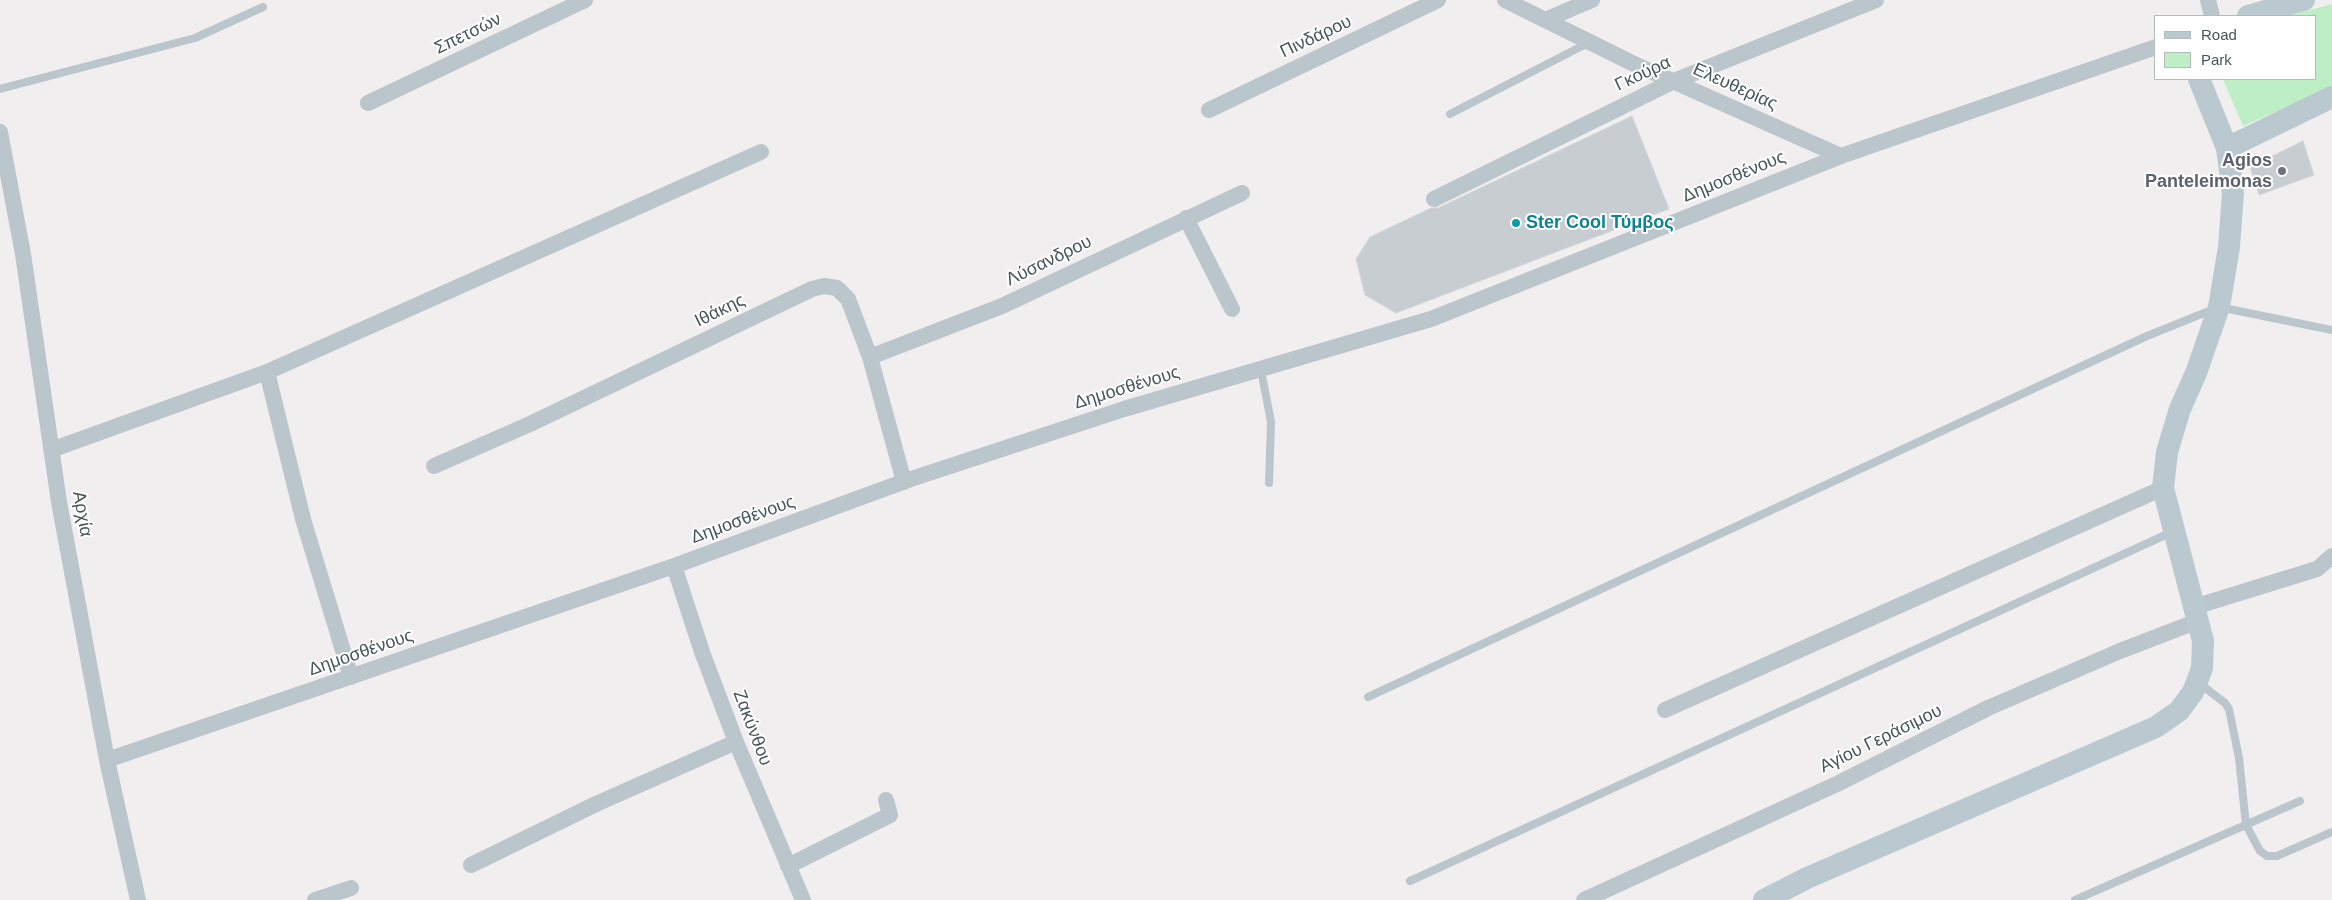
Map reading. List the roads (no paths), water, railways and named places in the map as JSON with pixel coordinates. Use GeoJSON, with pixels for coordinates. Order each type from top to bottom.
{"type":"FeatureCollection","features":[{"type":"Feature","properties":{"kind":"main road"},"geometry":{"type":"LineString","coordinates":[[2252,15],[2304,0]]}},
{"type":"Feature","properties":{"kind":"main road"},"geometry":{"type":"LineString","coordinates":[[1764,900],[1807,878],[2159,725],[2184,706],[2198,682],[2204,657],[2203,641],[2163,488],[2167,452],[2180,409],[2196,374],[2219,307],[2229,247],[2233,193],[2227,148],[2199,80]]}},
{"type":"Feature","properties":{"kind":"main road"},"geometry":{"type":"LineString","coordinates":[[2227,148],[2332,97]]}},
{"type":"Feature","properties":{"kind":"street","name":"Σπετσών"},"geometry":{"type":"LineString","coordinates":[[368,103],[585,0]]}},
{"type":"Feature","properties":{"kind":"street","name":"Πινδάρου"},"geometry":{"type":"LineString","coordinates":[[1209,110],[1438,0]]}},
{"type":"Feature","properties":{"kind":"street","name":"Ελευθερίας"},"geometry":{"type":"LineString","coordinates":[[1505,0],[1590,42],[1841,156]]}},
{"type":"Feature","properties":{"kind":"street"},"geometry":{"type":"LineString","coordinates":[[1545,20],[1592,0]]}},
{"type":"Feature","properties":{"kind":"street","name":"Γκούρα"},"geometry":{"type":"LineString","coordinates":[[1434,199],[1674,81],[1876,0]]}},
{"type":"Feature","properties":{"kind":"street"},"geometry":{"type":"LineString","coordinates":[[2208,0],[2212,15]]}},
{"type":"Feature","properties":{"kind":"street","name":"Δημοσθένους"},"geometry":{"type":"LineString","coordinates":[[107,760],[674,566],[904,482],[1124,409],[1431,319],[1841,156],[2154,48]]}},
{"type":"Feature","properties":{"kind":"street","name":"Αρχία"},"geometry":{"type":"LineString","coordinates":[[0,132],[22,254],[59,502],[107,760],[138,900]]}},
{"type":"Feature","properties":{"kind":"street"},"geometry":{"type":"LineString","coordinates":[[51,450],[267,372],[761,152]]}},
{"type":"Feature","properties":{"kind":"street","name":"Λύσανδρου"},"geometry":{"type":"LineString","coordinates":[[870,357],[1002,306],[1242,193]]}},
{"type":"Feature","properties":{"kind":"street"},"geometry":{"type":"LineString","coordinates":[[1186,218],[1232,309]]}},
{"type":"Feature","properties":{"kind":"street","name":"Ιθάκης"},"geometry":{"type":"LineString","coordinates":[[434,466],[530,424],[812,289],[824,286],[837,288],[848,299],[870,357],[904,482]]}},
{"type":"Feature","properties":{"kind":"street"},"geometry":{"type":"LineString","coordinates":[[267,372],[303,519],[351,678]]}},
{"type":"Feature","properties":{"kind":"street"},"geometry":{"type":"LineString","coordinates":[[1665,710],[2163,488]]}},
{"type":"Feature","properties":{"kind":"street","name":"Αγίου Γεράσιμου"},"geometry":{"type":"LineString","coordinates":[[1584,900],[1839,783],[1988,708],[2120,651],[2196,614],[2318,569],[2332,556]]}},
{"type":"Feature","properties":{"kind":"street","name":"Ζακύνθου"},"geometry":{"type":"LineString","coordinates":[[674,566],[702,652],[736,742],[803,900]]}},
{"type":"Feature","properties":{"kind":"street"},"geometry":{"type":"LineString","coordinates":[[471,865],[596,804],[736,742]]}},
{"type":"Feature","properties":{"kind":"street"},"geometry":{"type":"LineString","coordinates":[[788,866],[890,815],[886,800]]}},
{"type":"Feature","properties":{"kind":"street"},"geometry":{"type":"LineString","coordinates":[[315,900],[351,888]]}},
{"type":"Feature","properties":{"kind":"lane"},"geometry":{"type":"LineString","coordinates":[[0,89],[195,38],[263,7]]}},
{"type":"Feature","properties":{"kind":"lane"},"geometry":{"type":"LineString","coordinates":[[1450,114],[1590,42]]}},
{"type":"Feature","properties":{"kind":"lane"},"geometry":{"type":"LineString","coordinates":[[1368,697],[2138,340],[2219,307],[2332,330]]}},
{"type":"Feature","properties":{"kind":"lane"},"geometry":{"type":"LineString","coordinates":[[1261,370],[1271,422],[1269,483]]}},
{"type":"Feature","properties":{"kind":"lane"},"geometry":{"type":"LineString","coordinates":[[1410,881],[2173,531]]}},
{"type":"Feature","properties":{"kind":"lane"},"geometry":{"type":"LineString","coordinates":[[2198,682],[2229,708],[2239,758],[2246,825],[2260,852],[2272,857],[2332,832]]}},
{"type":"Feature","properties":{"kind":"lane"},"geometry":{"type":"LineString","coordinates":[[2075,900],[2300,801]]}},
{"type":"Feature","properties":{"kind":"place","name":"Agios Panteleimonas"},"geometry":{"type":"Point","coordinates":[2282,171]}},
{"type":"Feature","properties":{"kind":"place","name":"Ster Cool Τύμβος"},"geometry":{"type":"Point","coordinates":[1516,223]}}]}
